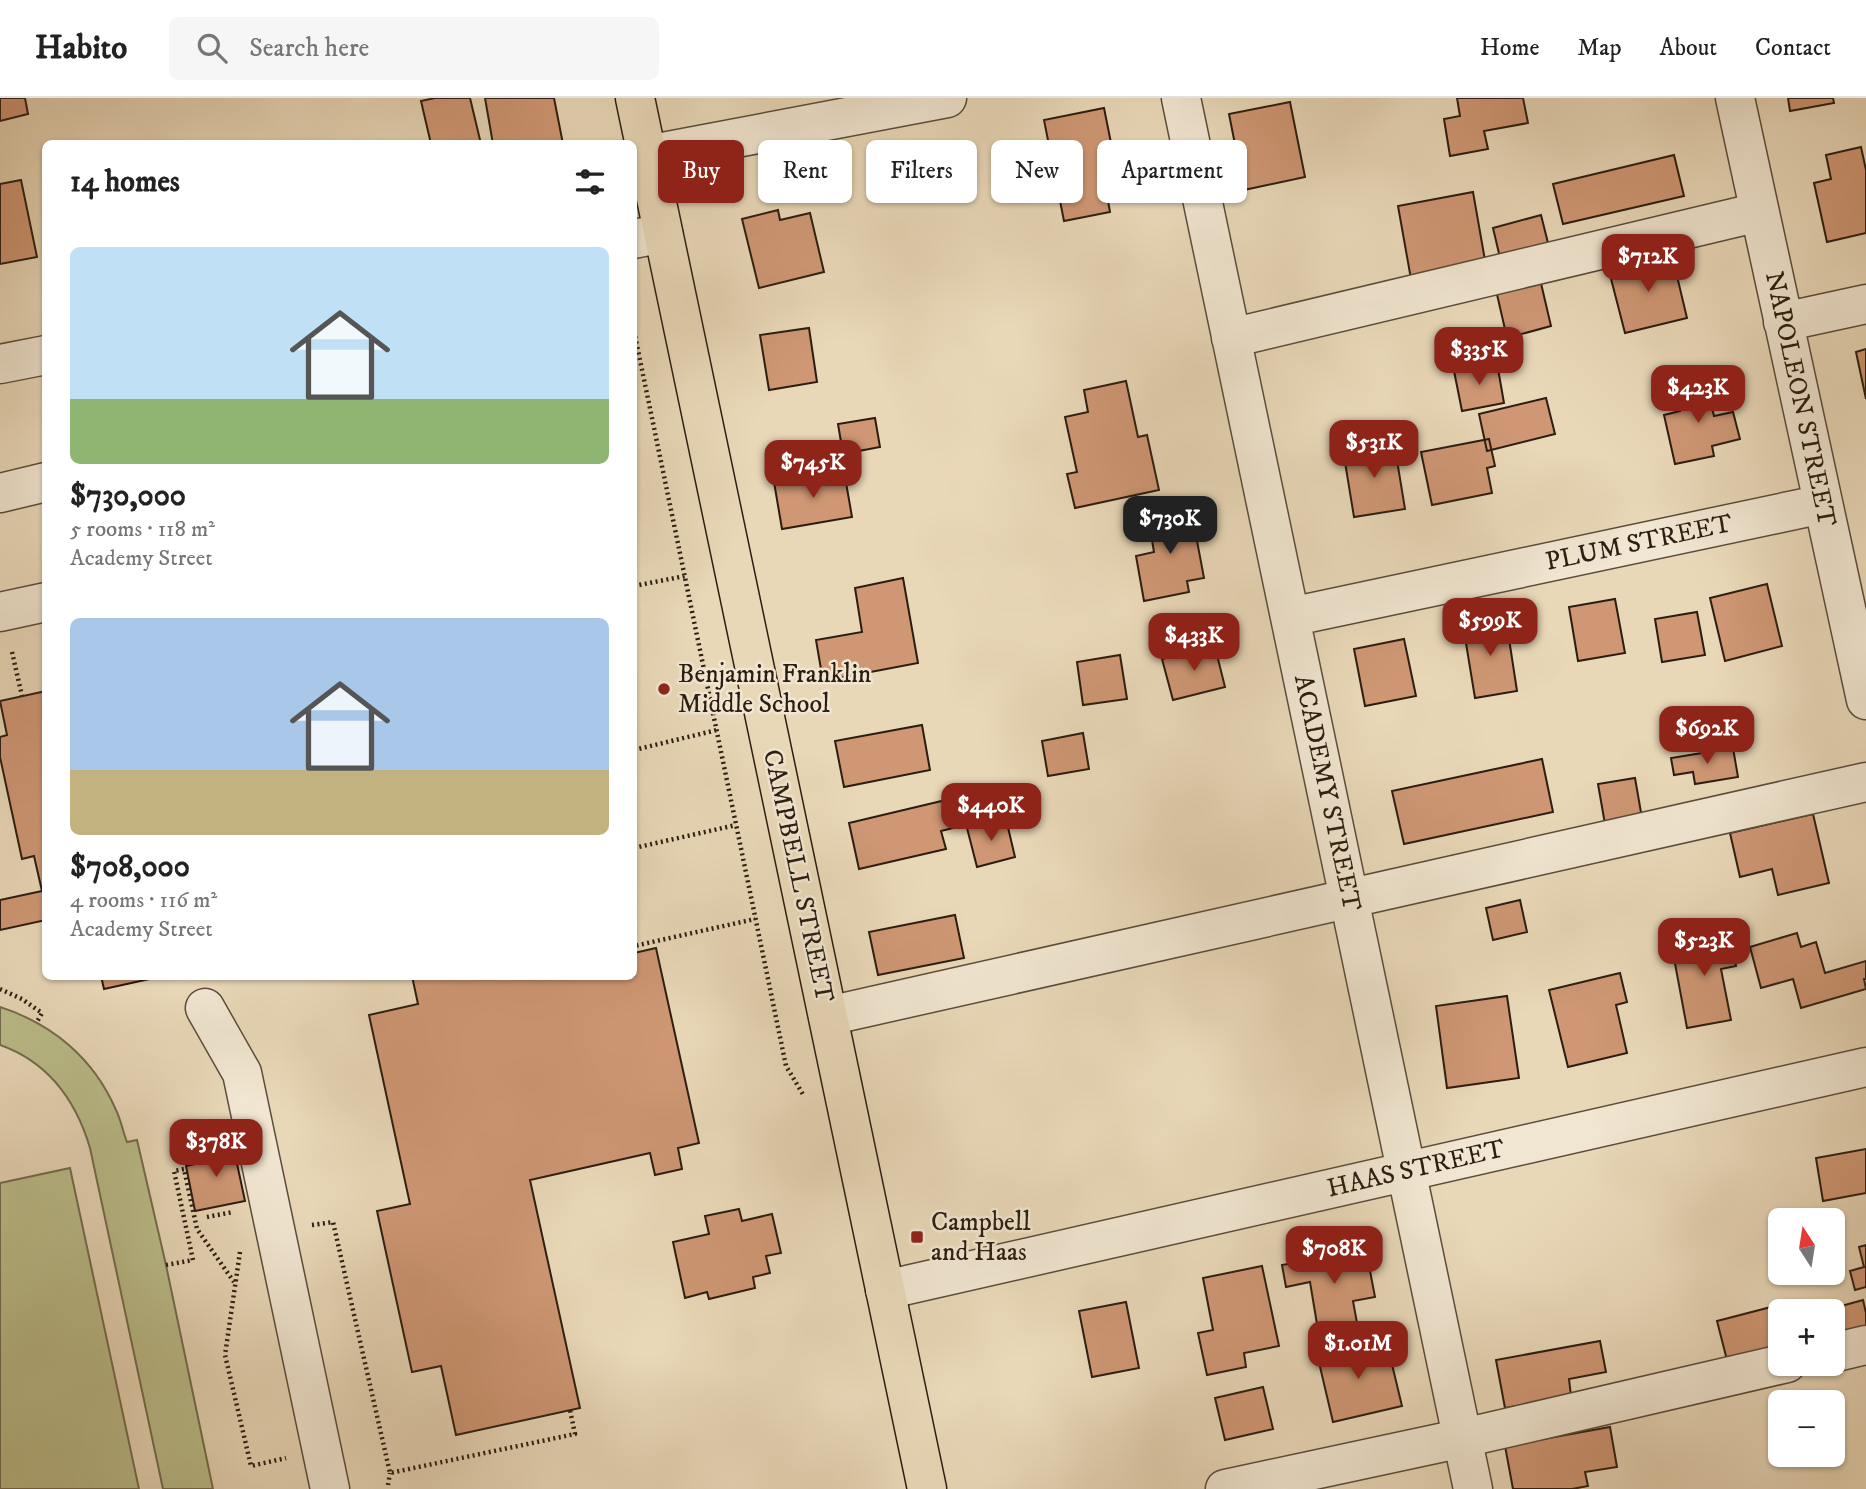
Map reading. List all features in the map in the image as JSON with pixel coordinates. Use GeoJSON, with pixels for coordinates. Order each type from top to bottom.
{"type":"FeatureCollection","features":[{"type":"Feature","properties":{"kind":"main road","name":"CAMPBELL STREET"},"geometry":{"type":"LineString","coordinates":[[635,98],[647,155],[648,236],[828,1016],[927,1489]]}},
{"type":"Feature","properties":{"kind":"street"},"geometry":{"type":"LineString","coordinates":[[647,155],[947,98]]}},
{"type":"Feature","properties":{"kind":"street","name":"ACADEMY STREET"},"geometry":{"type":"LineString","coordinates":[[1181,98],[1473,1489]]}},
{"type":"Feature","properties":{"kind":"street","name":"NAPOLEON STREET"},"geometry":{"type":"LineString","coordinates":[[1735,98],[1866,700]]}},
{"type":"Feature","properties":{"kind":"street"},"geometry":{"type":"LineString","coordinates":[[1231,338],[1759,212]]}},
{"type":"Feature","properties":{"kind":"street"},"geometry":{"type":"LineString","coordinates":[[1783,322],[1866,304]]}},
{"type":"Feature","properties":{"kind":"street"},"geometry":{"type":"LineString","coordinates":[[0,364],[42,356]]}},
{"type":"Feature","properties":{"kind":"street"},"geometry":{"type":"LineString","coordinates":[[1,490],[42,483]]}},
{"type":"Feature","properties":{"kind":"street","name":"PLUM STREET"},"geometry":{"type":"LineString","coordinates":[[1290,617],[1823,504]]}},
{"type":"Feature","properties":{"kind":"street"},"geometry":{"type":"LineString","coordinates":[[0,612],[42,603]]}},
{"type":"Feature","properties":{"kind":"street"},"geometry":{"type":"LineString","coordinates":[[828,1016],[1866,782]]}},
{"type":"Feature","properties":{"kind":"street"},"geometry":{"type":"LineString","coordinates":[[205,1008],[242,1073],[330,1489]]}},
{"type":"Feature","properties":{"kind":"street","name":"HAAS STREET"},"geometry":{"type":"LineString","coordinates":[[885,1290],[1866,1067]]}},
{"type":"Feature","properties":{"kind":"street"},"geometry":{"type":"LineString","coordinates":[[1845,1350],[1866,1345]]}},
{"type":"Feature","properties":{"kind":"street"},"geometry":{"type":"LineString","coordinates":[[1225,1489],[1463,1438],[1768,1367]]}},
{"type":"Feature","properties":{"kind":"path"},"geometry":{"type":"LineString","coordinates":[[637,345],[786,1066],[805,1098]]}},
{"type":"Feature","properties":{"kind":"path"},"geometry":{"type":"LineString","coordinates":[[637,585],[685,576]]}},
{"type":"Feature","properties":{"kind":"path"},"geometry":{"type":"LineString","coordinates":[[12,652],[22,696]]}},
{"type":"Feature","properties":{"kind":"path"},"geometry":{"type":"LineString","coordinates":[[637,749],[717,730]]}},
{"type":"Feature","properties":{"kind":"path"},"geometry":{"type":"LineString","coordinates":[[637,847],[736,825]]}},
{"type":"Feature","properties":{"kind":"path"},"geometry":{"type":"LineString","coordinates":[[637,945],[755,919]]}},
{"type":"Feature","properties":{"kind":"path"},"geometry":{"type":"LineString","coordinates":[[0,989],[22,999],[42,1013],[37,1022]]}},
{"type":"Feature","properties":{"kind":"path"},"geometry":{"type":"LineString","coordinates":[[166,1265],[193,1260],[174,1171],[184,1169],[197,1229],[234,1283]]}},
{"type":"Feature","properties":{"kind":"path"},"geometry":{"type":"LineString","coordinates":[[207,1217],[244,1210]]}},
{"type":"Feature","properties":{"kind":"path"},"geometry":{"type":"LineString","coordinates":[[301,1227],[333,1222],[390,1473],[388,1485]]}},
{"type":"Feature","properties":{"kind":"path"},"geometry":{"type":"LineString","coordinates":[[241,1245],[225,1355],[251,1466],[289,1457]]}},
{"type":"Feature","properties":{"kind":"path"},"geometry":{"type":"LineString","coordinates":[[390,1473],[575,1434],[570,1410]]}},
{"type":"Feature","properties":{"kind":"green space"},"geometry":{"type":"Polygon","coordinates":[[[0,1007],[37,1023],[84,1059],[107,1092],[127,1142],[137,1140],[213,1489],[163,1489],[90,1148],[77,1114],[58,1085],[32,1062],[0,1045],[0,1007]]]}},
{"type":"Feature","properties":{"kind":"green space"},"geometry":{"type":"Polygon","coordinates":[[[70,1168],[139,1489],[0,1489],[0,1183],[70,1168]]]}},
{"type":"Feature","properties":{"kind":"building"},"geometry":{"type":"Polygon","coordinates":[[[0,98],[25,98],[28,114],[0,121],[0,98]]]}},
{"type":"Feature","properties":{"kind":"building"},"geometry":{"type":"Polygon","coordinates":[[[435,98],[470,98],[480,140],[430,140],[421,101],[435,98]]]}},
{"type":"Feature","properties":{"kind":"building"},"geometry":{"type":"Polygon","coordinates":[[[485,98],[554,98],[562,140],[492,140],[485,98]]]}},
{"type":"Feature","properties":{"kind":"building"},"geometry":{"type":"Polygon","coordinates":[[[1457,98],[1523,98],[1528,123],[1484,131],[1488,149],[1450,156],[1444,119],[1460,116],[1457,98]]]}},
{"type":"Feature","properties":{"kind":"building"},"geometry":{"type":"Polygon","coordinates":[[[1788,98],[1833,98],[1834,103],[1790,111],[1788,98]]]}},
{"type":"Feature","properties":{"kind":"building"},"geometry":{"type":"Polygon","coordinates":[[[1290,102],[1305,177],[1247,189],[1247,140],[1234,140],[1229,114],[1290,102]]]}},
{"type":"Feature","properties":{"kind":"building"},"geometry":{"type":"Polygon","coordinates":[[[1104,108],[1110,140],[1097,140],[1097,203],[1108,203],[1110,212],[1064,221],[1060,203],[1083,203],[1083,140],[1048,140],[1044,120],[1104,108]]]}},
{"type":"Feature","properties":{"kind":"building"},"geometry":{"type":"Polygon","coordinates":[[[1861,147],[1866,170],[1866,233],[1827,242],[1814,183],[1831,179],[1826,155],[1861,147]]]}},
{"type":"Feature","properties":{"kind":"building"},"geometry":{"type":"Polygon","coordinates":[[[1674,155],[1684,196],[1563,224],[1553,184],[1674,155]]]}},
{"type":"Feature","properties":{"kind":"building"},"geometry":{"type":"Polygon","coordinates":[[[21,180],[37,257],[0,264],[0,184],[21,180]]]}},
{"type":"Feature","properties":{"kind":"building"},"geometry":{"type":"Polygon","coordinates":[[[1473,192],[1486,266],[1411,279],[1398,206],[1473,192]]]}},
{"type":"Feature","properties":{"kind":"building"},"geometry":{"type":"Polygon","coordinates":[[[778,210],[780,220],[810,213],[824,272],[759,288],[742,219],[778,210]]]}},
{"type":"Feature","properties":{"kind":"building"},"geometry":{"type":"Polygon","coordinates":[[[1541,215],[1550,251],[1501,262],[1493,228],[1541,215]]]}},
{"type":"Feature","properties":{"kind":"building"},"geometry":{"type":"Polygon","coordinates":[[[1672,255],[1687,318],[1625,333],[1609,271],[1672,255]]]}},
{"type":"Feature","properties":{"kind":"building"},"geometry":{"type":"Polygon","coordinates":[[[1540,279],[1551,326],[1507,338],[1496,290],[1540,279]]]}},
{"type":"Feature","properties":{"kind":"building"},"geometry":{"type":"Polygon","coordinates":[[[809,328],[817,382],[769,390],[760,335],[809,328]]]}},
{"type":"Feature","properties":{"kind":"building"},"geometry":{"type":"Polygon","coordinates":[[[1866,349],[1866,399],[1856,352],[1866,349]]]}},
{"type":"Feature","properties":{"kind":"building"},"geometry":{"type":"Polygon","coordinates":[[[1497,363],[1504,403],[1462,411],[1454,371],[1497,363]]]}},
{"type":"Feature","properties":{"kind":"building"},"geometry":{"type":"Polygon","coordinates":[[[1705,379],[1714,416],[1733,412],[1740,439],[1712,446],[1714,456],[1675,464],[1664,415],[1680,411],[1675,386],[1705,379]]]}},
{"type":"Feature","properties":{"kind":"building"},"geometry":{"type":"Polygon","coordinates":[[[1126,381],[1138,437],[1147,435],[1159,490],[1075,508],[1067,474],[1077,472],[1065,417],[1088,412],[1084,390],[1126,381]]]}},
{"type":"Feature","properties":{"kind":"building"},"geometry":{"type":"Polygon","coordinates":[[[1546,398],[1555,434],[1487,451],[1479,414],[1546,398]]]}},
{"type":"Feature","properties":{"kind":"building"},"geometry":{"type":"Polygon","coordinates":[[[875,418],[880,447],[843,454],[838,424],[875,418]]]}},
{"type":"Feature","properties":{"kind":"building"},"geometry":{"type":"Polygon","coordinates":[[[1489,439],[1495,466],[1487,468],[1492,493],[1432,505],[1421,452],[1489,439]]]}},
{"type":"Feature","properties":{"kind":"building"},"geometry":{"type":"Polygon","coordinates":[[[1394,442],[1405,509],[1354,517],[1343,450],[1394,442]]]}},
{"type":"Feature","properties":{"kind":"building"},"geometry":{"type":"Polygon","coordinates":[[[844,471],[852,517],[782,529],[774,482],[844,471]]]}},
{"type":"Feature","properties":{"kind":"building"},"geometry":{"type":"Polygon","coordinates":[[[1191,509],[1204,578],[1187,581],[1189,592],[1144,601],[1136,556],[1154,552],[1148,516],[1191,509]]]}},
{"type":"Feature","properties":{"kind":"building"},"geometry":{"type":"Polygon","coordinates":[[[903,578],[918,663],[823,681],[816,640],[862,632],[855,588],[903,578]]]}},
{"type":"Feature","properties":{"kind":"building"},"geometry":{"type":"Polygon","coordinates":[[[1767,584],[1782,646],[1725,661],[1710,598],[1767,584]]]}},
{"type":"Feature","properties":{"kind":"building"},"geometry":{"type":"Polygon","coordinates":[[[1615,599],[1625,653],[1578,661],[1569,607],[1615,599]]]}},
{"type":"Feature","properties":{"kind":"building"},"geometry":{"type":"Polygon","coordinates":[[[1697,612],[1705,655],[1662,662],[1655,619],[1697,612]]]}},
{"type":"Feature","properties":{"kind":"building"},"geometry":{"type":"Polygon","coordinates":[[[1506,619],[1517,691],[1475,698],[1463,625],[1506,619]]]}},
{"type":"Feature","properties":{"kind":"building"},"geometry":{"type":"Polygon","coordinates":[[[1404,639],[1416,696],[1365,706],[1354,649],[1404,639]]]}},
{"type":"Feature","properties":{"kind":"building"},"geometry":{"type":"Polygon","coordinates":[[[1215,647],[1225,687],[1173,700],[1162,659],[1215,647]]]}},
{"type":"Feature","properties":{"kind":"building"},"geometry":{"type":"Polygon","coordinates":[[[1120,655],[1127,699],[1083,705],[1077,662],[1120,655]]]}},
{"type":"Feature","properties":{"kind":"building"},"geometry":{"type":"Polygon","coordinates":[[[42,692],[42,891],[34,856],[22,859],[0,757],[0,737],[7,735],[0,701],[42,692]]]}},
{"type":"Feature","properties":{"kind":"building"},"geometry":{"type":"Polygon","coordinates":[[[42,692],[42,891],[34,856],[22,859],[0,757],[0,737],[7,735],[0,701],[42,692]]]}},
{"type":"Feature","properties":{"kind":"building"},"geometry":{"type":"Polygon","coordinates":[[[922,725],[930,770],[844,787],[835,741],[922,725]]]}},
{"type":"Feature","properties":{"kind":"building"},"geometry":{"type":"Polygon","coordinates":[[[1083,733],[1089,769],[1048,776],[1042,741],[1083,733]]]}},
{"type":"Feature","properties":{"kind":"building"},"geometry":{"type":"Polygon","coordinates":[[[1733,748],[1738,777],[1695,784],[1693,772],[1674,775],[1671,758],[1733,748]]]}},
{"type":"Feature","properties":{"kind":"building"},"geometry":{"type":"Polygon","coordinates":[[[1542,759],[1553,812],[1404,844],[1392,791],[1542,759]]]}},
{"type":"Feature","properties":{"kind":"building"},"geometry":{"type":"Polygon","coordinates":[[[1635,778],[1643,824],[1606,830],[1598,784],[1635,778]]]}},
{"type":"Feature","properties":{"kind":"building"},"geometry":{"type":"Polygon","coordinates":[[[950,799],[957,827],[941,831],[946,849],[859,869],[849,823],[950,799]]]}},
{"type":"Feature","properties":{"kind":"building"},"geometry":{"type":"Polygon","coordinates":[[[1813,814],[1829,883],[1778,895],[1772,869],[1740,877],[1730,833],[1813,814]]]}},
{"type":"Feature","properties":{"kind":"building"},"geometry":{"type":"Polygon","coordinates":[[[1006,819],[1015,857],[977,867],[967,828],[1006,819]]]}},
{"type":"Feature","properties":{"kind":"building"},"geometry":{"type":"Polygon","coordinates":[[[42,891],[42,921],[0,930],[0,900],[42,891]]]}},
{"type":"Feature","properties":{"kind":"building"},"geometry":{"type":"Polygon","coordinates":[[[42,891],[42,921],[0,930],[0,900],[42,891]]]}},
{"type":"Feature","properties":{"kind":"building"},"geometry":{"type":"Polygon","coordinates":[[[1520,900],[1527,932],[1493,940],[1486,908],[1520,900]]]}},
{"type":"Feature","properties":{"kind":"building"},"geometry":{"type":"Polygon","coordinates":[[[955,915],[964,958],[878,975],[869,932],[955,915]]]}},
{"type":"Feature","properties":{"kind":"building"},"geometry":{"type":"Polygon","coordinates":[[[1729,932],[1736,966],[1721,969],[1731,1020],[1687,1028],[1671,942],[1729,932]]]}},
{"type":"Feature","properties":{"kind":"building"},"geometry":{"type":"Polygon","coordinates":[[[1797,933],[1801,947],[1816,942],[1825,973],[1866,961],[1866,989],[1801,1008],[1793,979],[1761,988],[1750,947],[1797,933]]]}},
{"type":"Feature","properties":{"kind":"building"},"geometry":{"type":"Polygon","coordinates":[[[656,948],[699,1143],[678,1148],[682,1169],[655,1175],[650,1153],[530,1180],[580,1408],[456,1435],[441,1366],[412,1372],[377,1211],[410,1204],[369,1015],[418,1004],[413,980],[637,980],[637,952],[656,948]]]}},
{"type":"Feature","properties":{"kind":"building"},"geometry":{"type":"Polygon","coordinates":[[[656,948],[699,1143],[678,1148],[682,1169],[655,1175],[650,1153],[530,1180],[580,1408],[456,1435],[441,1366],[412,1372],[377,1211],[410,1204],[369,1015],[418,1004],[413,980],[637,980],[637,952],[656,948]]]}},
{"type":"Feature","properties":{"kind":"building"},"geometry":{"type":"Polygon","coordinates":[[[1620,973],[1627,1002],[1616,1005],[1627,1053],[1568,1067],[1549,990],[1620,973]]]}},
{"type":"Feature","properties":{"kind":"building"},"geometry":{"type":"Polygon","coordinates":[[[102,980],[145,980],[104,989],[102,980]]]}},
{"type":"Feature","properties":{"kind":"building"},"geometry":{"type":"Polygon","coordinates":[[[102,980],[145,980],[104,989],[102,980]]]}},
{"type":"Feature","properties":{"kind":"building"},"geometry":{"type":"Polygon","coordinates":[[[1507,996],[1519,1078],[1447,1088],[1436,1006],[1507,996]]]}},
{"type":"Feature","properties":{"kind":"building"},"geometry":{"type":"Polygon","coordinates":[[[233,1145],[245,1201],[195,1211],[186,1166],[200,1163],[198,1152],[233,1145]]]}},
{"type":"Feature","properties":{"kind":"building"},"geometry":{"type":"Polygon","coordinates":[[[1866,1149],[1866,1193],[1823,1201],[1816,1158],[1866,1149]]]}},
{"type":"Feature","properties":{"kind":"building"},"geometry":{"type":"Polygon","coordinates":[[[739,1209],[742,1221],[772,1214],[781,1253],[766,1256],[770,1273],[753,1277],[755,1288],[709,1299],[707,1292],[685,1298],[673,1242],[709,1234],[705,1216],[739,1209]]]}},
{"type":"Feature","properties":{"kind":"building"},"geometry":{"type":"Polygon","coordinates":[[[1866,1245],[1866,1287],[1855,1290],[1850,1271],[1864,1267],[1859,1247],[1866,1245]]]}},
{"type":"Feature","properties":{"kind":"building"},"geometry":{"type":"Polygon","coordinates":[[[1366,1250],[1375,1297],[1353,1301],[1357,1323],[1318,1330],[1310,1282],[1286,1287],[1282,1265],[1366,1250]]]}},
{"type":"Feature","properties":{"kind":"building"},"geometry":{"type":"Polygon","coordinates":[[[1262,1266],[1279,1346],[1244,1353],[1246,1367],[1207,1375],[1198,1333],[1213,1330],[1203,1278],[1262,1266]]]}},
{"type":"Feature","properties":{"kind":"building"},"geometry":{"type":"Polygon","coordinates":[[[1863,1300],[1866,1333],[1845,1339],[1845,1305],[1863,1300]]]}},
{"type":"Feature","properties":{"kind":"building"},"geometry":{"type":"Polygon","coordinates":[[[1126,1302],[1139,1368],[1092,1377],[1079,1311],[1126,1302]]]}},
{"type":"Feature","properties":{"kind":"building"},"geometry":{"type":"Polygon","coordinates":[[[1768,1308],[1768,1353],[1728,1364],[1717,1321],[1768,1308]]]}},
{"type":"Feature","properties":{"kind":"building"},"geometry":{"type":"Polygon","coordinates":[[[1371,1341],[1375,1355],[1389,1352],[1402,1406],[1333,1422],[1317,1354],[1371,1341]]]}},
{"type":"Feature","properties":{"kind":"building"},"geometry":{"type":"Polygon","coordinates":[[[1600,1341],[1606,1372],[1569,1379],[1571,1396],[1505,1408],[1496,1360],[1600,1341]]]}},
{"type":"Feature","properties":{"kind":"building"},"geometry":{"type":"Polygon","coordinates":[[[1263,1387],[1273,1429],[1225,1440],[1215,1398],[1263,1387]]]}},
{"type":"Feature","properties":{"kind":"building"},"geometry":{"type":"Polygon","coordinates":[[[1610,1427],[1617,1467],[1585,1472],[1588,1486],[1572,1489],[1513,1489],[1505,1446],[1610,1427]]]}},
{"type":"Feature","properties":{"kind":"place","name":"Benjamin Franklin Middle School"},"geometry":{"type":"Point","coordinates":[664,689]}},
{"type":"Feature","properties":{"kind":"place","name":"Campbell and Haas"},"geometry":{"type":"Point","coordinates":[917,1237]}}]}
